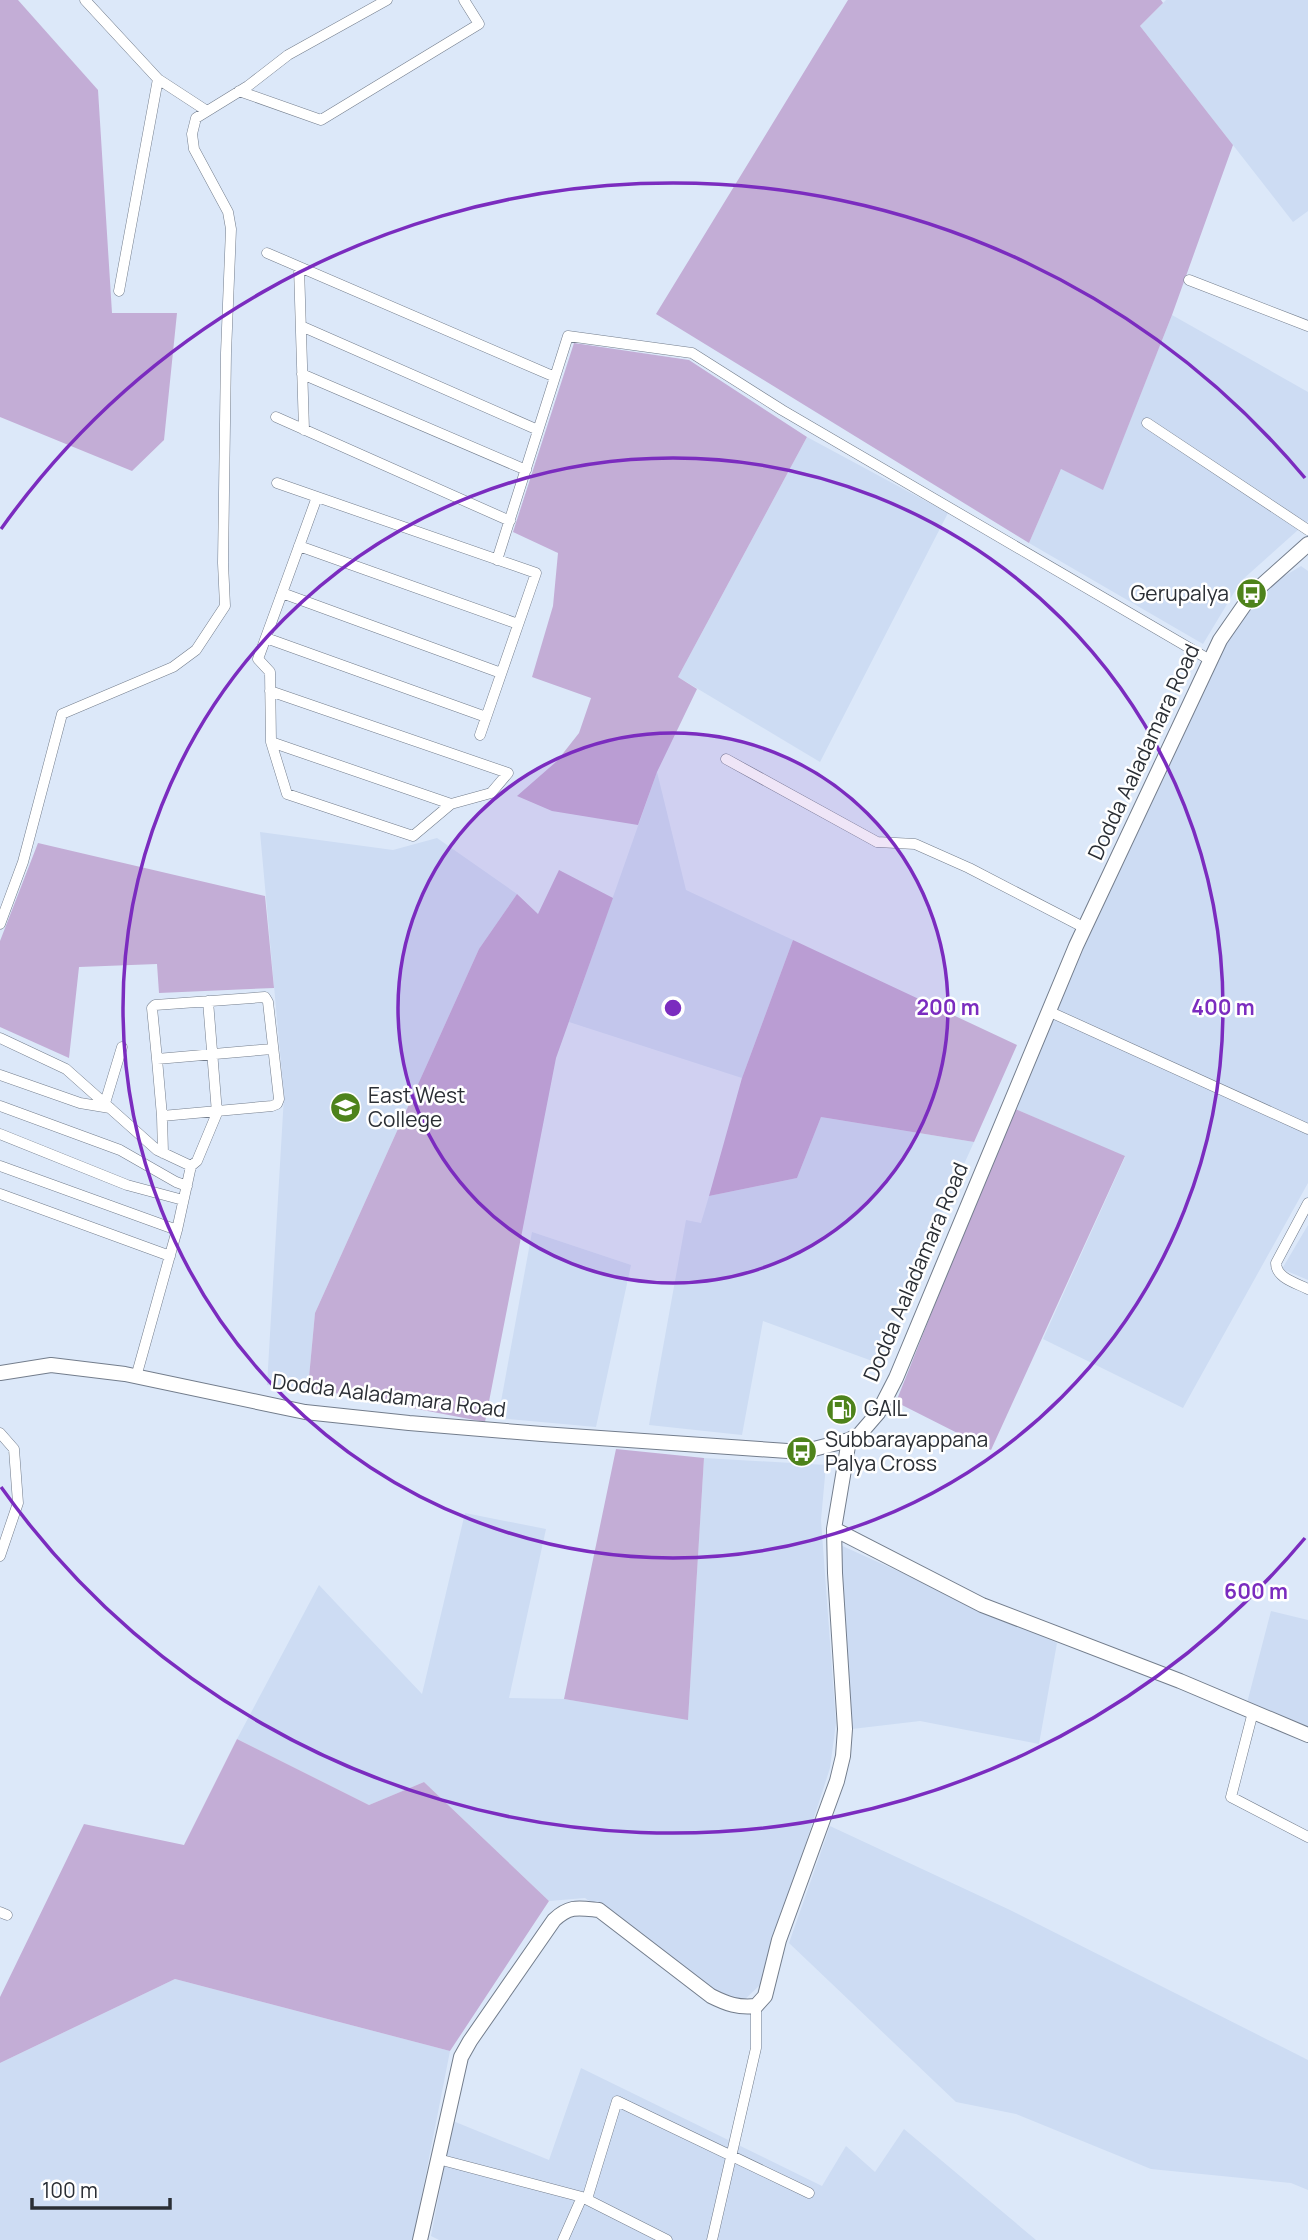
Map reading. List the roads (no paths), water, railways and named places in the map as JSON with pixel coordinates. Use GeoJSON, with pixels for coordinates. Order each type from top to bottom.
{"type":"FeatureCollection","features":[{"type":"Feature","properties":{"kind":"main road","name":"Dodda Aaladamara Road"},"geometry":{"type":"LineString","coordinates":[[0,1373],[51,1365],[136,1377],[306,1412],[408,1423],[802,1452],[859,1435],[878,1413],[896,1378],[1048,1011],[1220,640],[1252,594],[1308,544]]}},
{"type":"Feature","properties":{"kind":"main road"},"geometry":{"type":"LineString","coordinates":[[419,2240],[461,2057],[554,1920],[565,1910],[599,1910],[711,1996],[730,2006],[756,2006],[765,1996],[779,1940],[837,1781],[843,1756],[845,1729],[834,1529],[849,1440]]}},
{"type":"Feature","properties":{"kind":"main road"},"geometry":{"type":"LineString","coordinates":[[834,1529],[982,1605],[1065,1635],[1308,1735]]}},
{"type":"Feature","properties":{"kind":"street"},"geometry":{"type":"LineString","coordinates":[[85,0],[158,79],[207,111]]}},
{"type":"Feature","properties":{"kind":"street"},"geometry":{"type":"LineString","coordinates":[[0,924],[23,862],[62,714],[173,667],[195,650],[225,606],[223,563],[226,353],[231,229],[228,212],[194,149],[192,134],[196,118],[240,91],[288,55],[387,0]]}},
{"type":"Feature","properties":{"kind":"street"},"geometry":{"type":"LineString","coordinates":[[240,91],[321,120],[479,24],[464,0]]}},
{"type":"Feature","properties":{"kind":"street"},"geometry":{"type":"LineString","coordinates":[[119,291],[158,79]]}},
{"type":"Feature","properties":{"kind":"street"},"geometry":{"type":"LineString","coordinates":[[267,253],[555,377]]}},
{"type":"Feature","properties":{"kind":"street"},"geometry":{"type":"LineString","coordinates":[[299,267],[304,430]]}},
{"type":"Feature","properties":{"kind":"street"},"geometry":{"type":"LineString","coordinates":[[1189,280],[1308,326]]}},
{"type":"Feature","properties":{"kind":"street"},"geometry":{"type":"LineString","coordinates":[[301,326],[538,430]]}},
{"type":"Feature","properties":{"kind":"street"},"geometry":{"type":"LineString","coordinates":[[497,560],[568,336],[692,354],[782,411],[1210,660]]}},
{"type":"Feature","properties":{"kind":"street"},"geometry":{"type":"LineString","coordinates":[[302,374],[526,470]]}},
{"type":"Feature","properties":{"kind":"street"},"geometry":{"type":"LineString","coordinates":[[276,418],[510,521]]}},
{"type":"Feature","properties":{"kind":"street"},"geometry":{"type":"LineString","coordinates":[[1147,423],[1308,530]]}},
{"type":"Feature","properties":{"kind":"street"},"geometry":{"type":"LineString","coordinates":[[277,483],[536,573],[480,735]]}},
{"type":"Feature","properties":{"kind":"street"},"geometry":{"type":"LineString","coordinates":[[270,691],[508,773],[491,793],[451,804],[414,836],[287,794],[271,742],[270,691],[270,672],[258,659],[317,497]]}},
{"type":"Feature","properties":{"kind":"street"},"geometry":{"type":"LineString","coordinates":[[299,546],[518,624]]}},
{"type":"Feature","properties":{"kind":"street"},"geometry":{"type":"LineString","coordinates":[[282,593],[501,673]]}},
{"type":"Feature","properties":{"kind":"street"},"geometry":{"type":"LineString","coordinates":[[266,638],[486,717]]}},
{"type":"Feature","properties":{"kind":"street"},"geometry":{"type":"LineString","coordinates":[[271,742],[451,804]]}},
{"type":"Feature","properties":{"kind":"street"},"geometry":{"type":"LineString","coordinates":[[726,760],[877,842],[915,844],[969,868],[1085,928]]}},
{"type":"Feature","properties":{"kind":"street"},"geometry":{"type":"LineString","coordinates":[[162,1116],[277,1104],[279,1099],[268,1002],[265,997],[152,1008],[163,1153]]}},
{"type":"Feature","properties":{"kind":"street"},"geometry":{"type":"LineString","coordinates":[[136,1377],[177,1230],[191,1167],[197,1161],[216,1117],[214,1054],[208,1001]]}},
{"type":"Feature","properties":{"kind":"street"},"geometry":{"type":"LineString","coordinates":[[1048,1011],[1308,1129]]}},
{"type":"Feature","properties":{"kind":"street"},"geometry":{"type":"LineString","coordinates":[[0,1038],[66,1069],[157,1150],[191,1167]]}},
{"type":"Feature","properties":{"kind":"street"},"geometry":{"type":"LineString","coordinates":[[108,1105],[122,1047]]}},
{"type":"Feature","properties":{"kind":"street"},"geometry":{"type":"LineString","coordinates":[[157,1059],[272,1049]]}},
{"type":"Feature","properties":{"kind":"street"},"geometry":{"type":"LineString","coordinates":[[0,1075],[80,1103],[108,1105]]}},
{"type":"Feature","properties":{"kind":"street"},"geometry":{"type":"LineString","coordinates":[[0,1106],[120,1150],[187,1186]]}},
{"type":"Feature","properties":{"kind":"street"},"geometry":{"type":"LineString","coordinates":[[0,1133],[127,1185],[183,1199]]}},
{"type":"Feature","properties":{"kind":"street"},"geometry":{"type":"LineString","coordinates":[[0,1166],[177,1230]]}},
{"type":"Feature","properties":{"kind":"street"},"geometry":{"type":"LineString","coordinates":[[0,1194],[170,1256]]}},
{"type":"Feature","properties":{"kind":"street"},"geometry":{"type":"LineString","coordinates":[[1308,1203],[1276,1263],[1279,1274],[1308,1289]]}},
{"type":"Feature","properties":{"kind":"street"},"geometry":{"type":"LineString","coordinates":[[0,1433],[14,1449],[18,1503],[0,1556]]}},
{"type":"Feature","properties":{"kind":"street"},"geometry":{"type":"LineString","coordinates":[[1253,1712],[1231,1797],[1308,1837]]}},
{"type":"Feature","properties":{"kind":"street"},"geometry":{"type":"LineString","coordinates":[[712,2240],[756,2048],[756,2006]]}},
{"type":"Feature","properties":{"kind":"street"},"geometry":{"type":"LineString","coordinates":[[563,2240],[585,2198],[617,2101],[809,2193]]}},
{"type":"Feature","properties":{"kind":"street"},"geometry":{"type":"LineString","coordinates":[[439,2159],[585,2198],[667,2240]]}},
{"type":"Feature","properties":{"kind":"place","name":"Gerupalya"},"geometry":{"type":"Point","coordinates":[1252,594]}},
{"type":"Feature","properties":{"kind":"place","name":"East West College"},"geometry":{"type":"Point","coordinates":[345,1108]}},
{"type":"Feature","properties":{"kind":"place","name":"GAIL"},"geometry":{"type":"Point","coordinates":[841,1409]}},
{"type":"Feature","properties":{"kind":"place","name":"Subbarayappana Palya Cross"},"geometry":{"type":"Point","coordinates":[802,1452]}}]}
